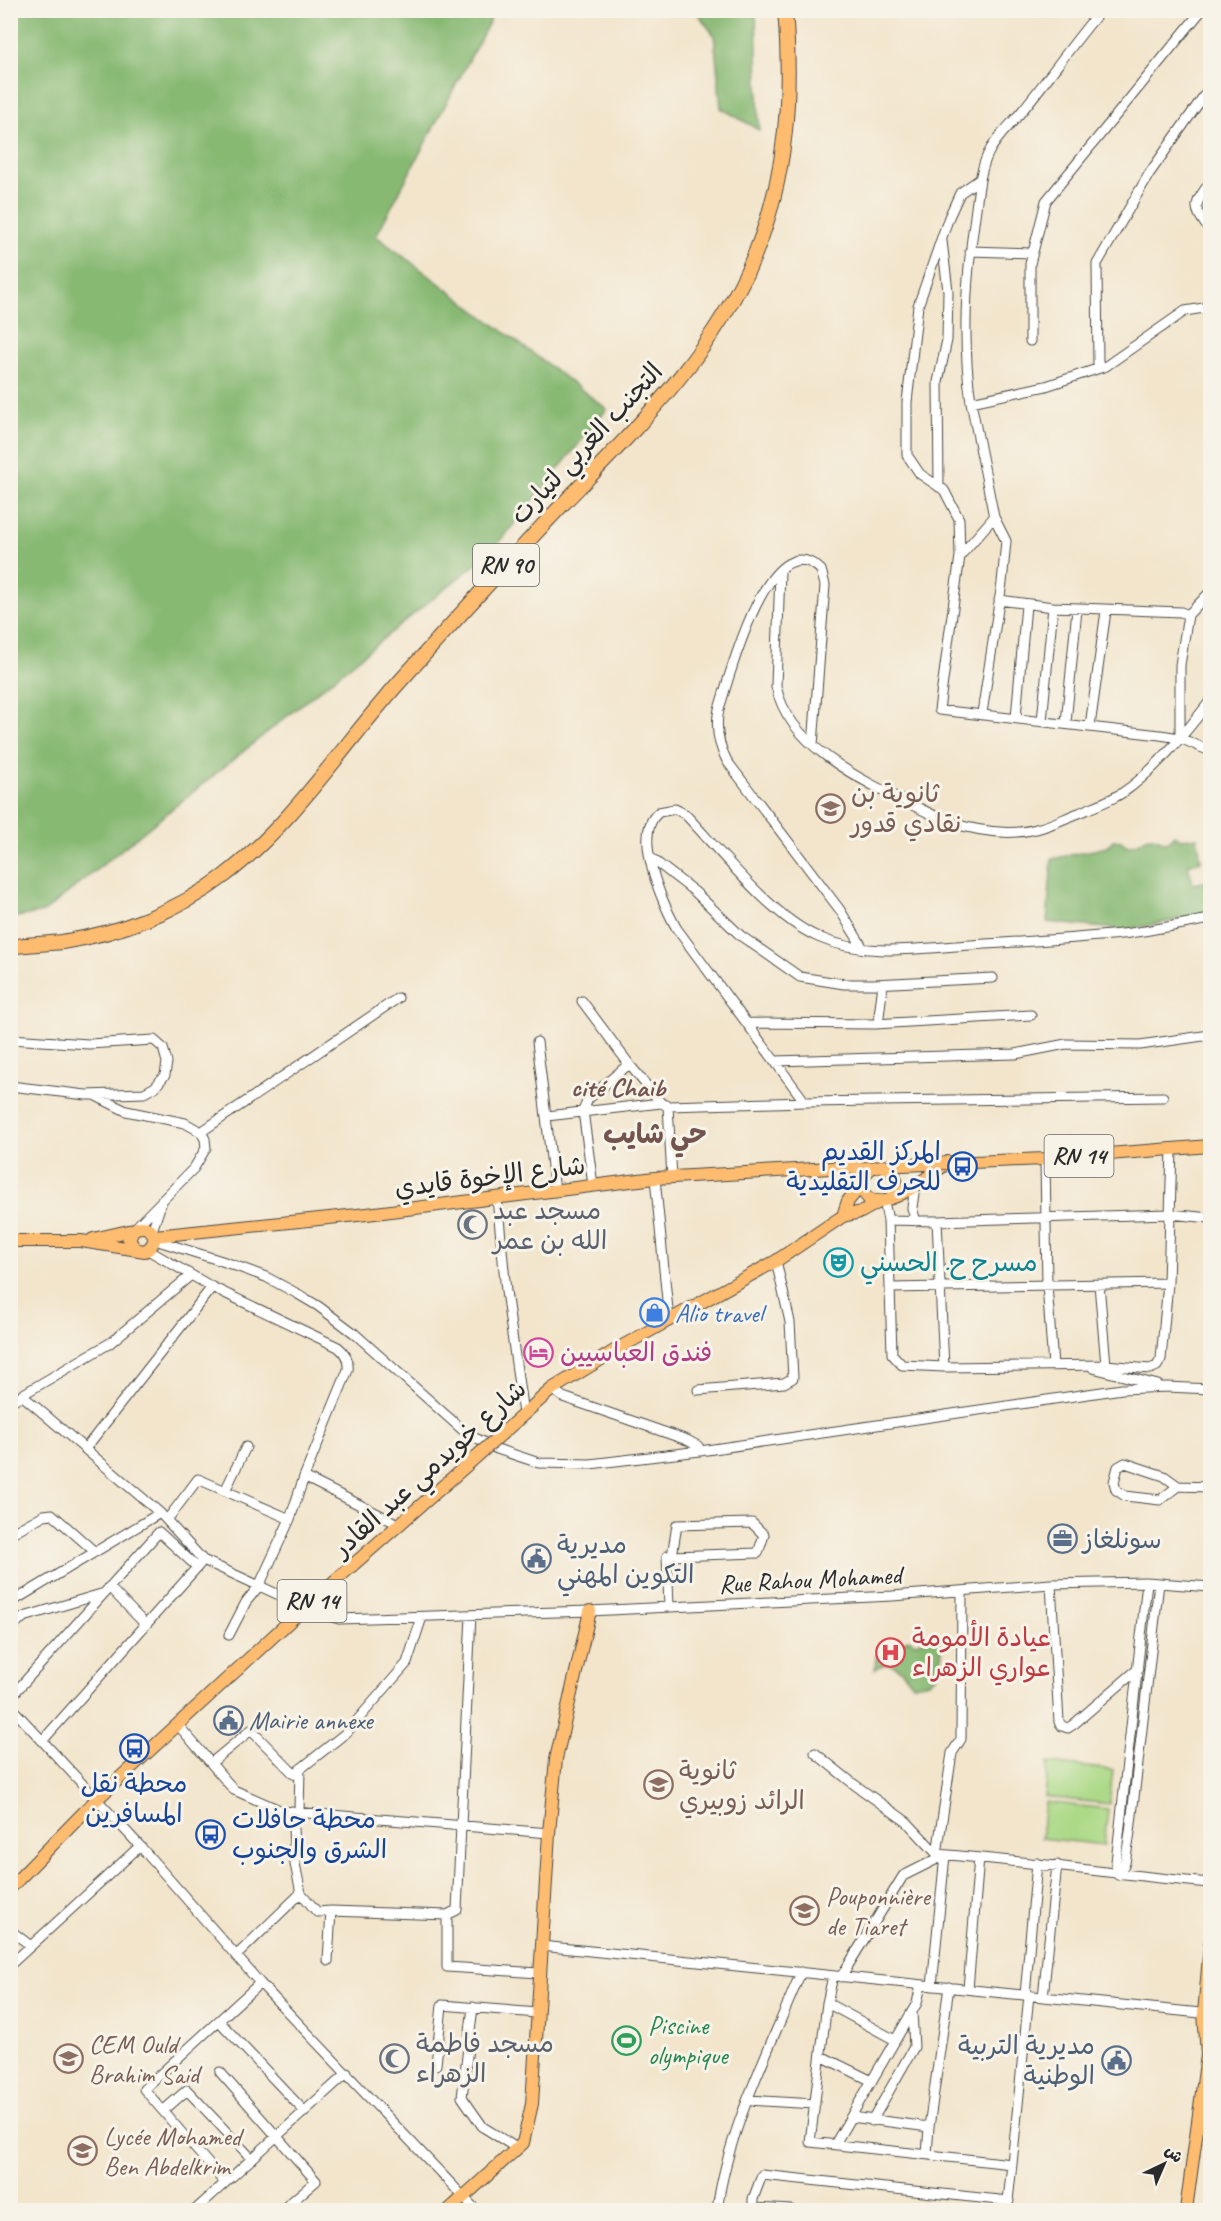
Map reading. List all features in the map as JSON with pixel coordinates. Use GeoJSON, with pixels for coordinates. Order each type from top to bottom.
{"type":"FeatureCollection","features":[{"type":"Feature","properties":{"kind":"highway","name":"التجنب الغربي لتيارت"},"geometry":{"type":"LineString","coordinates":[[10,946],[82,938],[149,918],[181,903],[225,875],[271,833],[321,776],[374,709],[663,399],[703,347],[724,314],[746,273],[766,224],[778,184],[789,99],[786,10]]}},
{"type":"Feature","properties":{"kind":"main road","name":"RN 14"},"geometry":{"type":"LineString","coordinates":[[885,1167],[948,1162],[1045,1159],[1210,1146]]}},
{"type":"Feature","properties":{"kind":"main road","name":"شارع خويدمي عبد القادر"},"geometry":{"type":"LineString","coordinates":[[10,1888],[97,1799],[305,1607],[552,1389],[626,1344],[776,1261],[843,1216],[861,1212],[884,1201],[905,1186],[948,1162]]}},
{"type":"Feature","properties":{"kind":"main road"},"geometry":{"type":"LineString","coordinates":[[884,1201],[869,1199],[862,1191],[862,1183],[871,1168],[885,1167],[893,1172],[905,1186]]}},
{"type":"Feature","properties":{"kind":"main road","name":"شارع الإخوة قايدي"},"geometry":{"type":"LineString","coordinates":[[831,1168],[862,1183]]}},
{"type":"Feature","properties":{"kind":"main road","name":"شارع الإخوة قايدي"},"geometry":{"type":"LineString","coordinates":[[152,1239],[655,1178],[831,1168],[871,1168]]}},
{"type":"Feature","properties":{"kind":"main road","name":"شارع خويدمي عبد القادر"},"geometry":{"type":"LineString","coordinates":[[843,1216],[848,1202],[862,1183]]}},
{"type":"Feature","properties":{"kind":"main road"},"geometry":{"type":"LineString","coordinates":[[10,1240],[81,1241],[134,1248],[141,1251],[152,1239],[145,1226],[81,1241]]}},
{"type":"Feature","properties":{"kind":"main road"},"geometry":{"type":"LineString","coordinates":[[134,1228],[129,1239],[134,1248]]}},
{"type":"Feature","properties":{"kind":"main road"},"geometry":{"type":"LineString","coordinates":[[449,2211],[523,2143],[532,2104],[539,1973],[556,1759],[590,1611]]}},
{"type":"Feature","properties":{"kind":"main road"},"geometry":{"type":"LineString","coordinates":[[1186,2211],[1207,2078],[1210,1945]]}},
{"type":"Feature","properties":{"kind":"street"},"geometry":{"type":"LineString","coordinates":[[982,713],[1006,541],[994,518],[965,364],[965,311],[970,251],[980,180],[987,155],[997,138],[1021,113],[1101,10]]}},
{"type":"Feature","properties":{"kind":"street"},"geometry":{"type":"LineString","coordinates":[[1030,341],[1030,264],[1046,201],[1202,10]]}},
{"type":"Feature","properties":{"kind":"street"},"geometry":{"type":"LineString","coordinates":[[1098,368],[1096,264],[1149,174],[1210,87]]}},
{"type":"Feature","properties":{"kind":"street"},"geometry":{"type":"LineString","coordinates":[[980,180],[960,193],[918,306],[907,402],[907,455],[920,474],[944,490],[959,519],[960,556],[939,710],[982,713],[1180,738],[1210,751]]}},
{"type":"Feature","properties":{"kind":"street"},"geometry":{"type":"LineString","coordinates":[[1210,182],[1197,201],[1196,210],[1210,231]]}},
{"type":"Feature","properties":{"kind":"street"},"geometry":{"type":"LineString","coordinates":[[939,487],[938,382],[947,340],[948,291],[942,237]]}},
{"type":"Feature","properties":{"kind":"street"},"geometry":{"type":"LineString","coordinates":[[970,251],[1032,253]]}},
{"type":"Feature","properties":{"kind":"street"},"geometry":{"type":"LineString","coordinates":[[971,402],[1046,386],[1106,366],[1185,311],[1210,307]]}},
{"type":"Feature","properties":{"kind":"street"},"geometry":{"type":"LineString","coordinates":[[960,556],[994,518]]}},
{"type":"Feature","properties":{"kind":"street"},"geometry":{"type":"LineString","coordinates":[[813,745],[824,578],[821,570],[808,561],[792,561],[765,588],[753,607],[719,709],[717,737],[727,761],[840,910],[863,948]]}},
{"type":"Feature","properties":{"kind":"street"},"geometry":{"type":"LineString","coordinates":[[780,571],[776,686],[787,717],[813,745],[843,768],[945,821],[973,829],[1014,832],[1036,829],[1109,801],[1132,786],[1180,738],[1210,701]]}},
{"type":"Feature","properties":{"kind":"street"},"geometry":{"type":"LineString","coordinates":[[1180,738],[1180,665],[1188,615],[1210,592]]}},
{"type":"Feature","properties":{"kind":"street"},"geometry":{"type":"LineString","coordinates":[[999,600],[1026,605],[1106,611],[1181,612],[1188,615]]}},
{"type":"Feature","properties":{"kind":"street"},"geometry":{"type":"LineString","coordinates":[[1016,717],[1026,605]]}},
{"type":"Feature","properties":{"kind":"street"},"geometry":{"type":"LineString","coordinates":[[1042,721],[1053,607]]}},
{"type":"Feature","properties":{"kind":"street"},"geometry":{"type":"LineString","coordinates":[[1066,723],[1077,609]]}},
{"type":"Feature","properties":{"kind":"street"},"geometry":{"type":"LineString","coordinates":[[1090,726],[1106,611]]}},
{"type":"Feature","properties":{"kind":"street"},"geometry":{"type":"LineString","coordinates":[[805,1102],[677,929],[664,902],[650,856],[648,831],[651,820],[664,809],[680,811],[759,892],[800,927],[818,937],[863,948],[897,949],[1111,935],[1210,919]]}},
{"type":"Feature","properties":{"kind":"street"},"geometry":{"type":"LineString","coordinates":[[650,856],[695,892],[741,936],[800,976],[844,984],[993,978]]}},
{"type":"Feature","properties":{"kind":"street"},"geometry":{"type":"LineString","coordinates":[[878,1024],[883,984]]}},
{"type":"Feature","properties":{"kind":"street"},"geometry":{"type":"LineString","coordinates":[[201,1132],[399,998]]}},
{"type":"Feature","properties":{"kind":"street"},"geometry":{"type":"LineString","coordinates":[[582,1001],[629,1064],[665,1104],[672,1178]]}},
{"type":"Feature","properties":{"kind":"street"},"geometry":{"type":"LineString","coordinates":[[746,1023],[878,1024],[1031,1015]]}},
{"type":"Feature","properties":{"kind":"street"},"geometry":{"type":"LineString","coordinates":[[774,1061],[1015,1054],[1066,1044],[1140,1045],[1210,1035]]}},
{"type":"Feature","properties":{"kind":"street"},"geometry":{"type":"LineString","coordinates":[[10,1039],[89,1044],[154,1040],[162,1048],[167,1062],[165,1075],[155,1087],[144,1094],[94,1095],[10,1086]]}},
{"type":"Feature","properties":{"kind":"street"},"geometry":{"type":"LineString","coordinates":[[537,1042],[555,1191]]}},
{"type":"Feature","properties":{"kind":"street"},"geometry":{"type":"LineString","coordinates":[[593,1185],[583,1111],[588,1099],[629,1064]]}},
{"type":"Feature","properties":{"kind":"street"},"geometry":{"type":"LineString","coordinates":[[94,1095],[126,1111],[185,1123],[201,1132],[206,1148],[183,1180],[134,1228]]}},
{"type":"Feature","properties":{"kind":"street"},"geometry":{"type":"LineString","coordinates":[[547,1116],[665,1104],[1163,1097]]}},
{"type":"Feature","properties":{"kind":"street"},"geometry":{"type":"LineString","coordinates":[[884,1201],[888,1220],[892,1354],[902,1365],[944,1367],[1106,1365],[1150,1369],[1157,1366],[1161,1359],[1168,1283],[1172,1149]]}},
{"type":"Feature","properties":{"kind":"street"},"geometry":{"type":"LineString","coordinates":[[1045,1159],[1047,1285],[1053,1366]]}},
{"type":"Feature","properties":{"kind":"street"},"geometry":{"type":"LineString","coordinates":[[655,1178],[669,1320]]}},
{"type":"Feature","properties":{"kind":"street"},"geometry":{"type":"LineString","coordinates":[[905,1186],[916,1221]]}},
{"type":"Feature","properties":{"kind":"street"},"geometry":{"type":"LineString","coordinates":[[497,1198],[506,1291],[523,1414]]}},
{"type":"Feature","properties":{"kind":"street"},"geometry":{"type":"LineString","coordinates":[[152,1239],[164,1199]]}},
{"type":"Feature","properties":{"kind":"street"},"geometry":{"type":"LineString","coordinates":[[888,1220],[937,1221],[1170,1214],[1210,1218]]}},
{"type":"Feature","properties":{"kind":"street"},"geometry":{"type":"LineString","coordinates":[[937,1221],[944,1367]]}},
{"type":"Feature","properties":{"kind":"street"},"geometry":{"type":"LineString","coordinates":[[152,1239],[191,1275],[339,1347],[347,1357],[348,1370],[304,1478],[290,1519],[259,1586],[246,1602],[229,1635]]}},
{"type":"Feature","properties":{"kind":"street"},"geometry":{"type":"LineString","coordinates":[[152,1239],[266,1277],[318,1306],[354,1333],[466,1434],[497,1449],[539,1463],[590,1464],[700,1451],[1111,1391],[1167,1387],[1210,1389]]}},
{"type":"Feature","properties":{"kind":"street"},"geometry":{"type":"LineString","coordinates":[[698,1390],[784,1383],[792,1378],[790,1323],[776,1261]]}},
{"type":"Feature","properties":{"kind":"street"},"geometry":{"type":"LineString","coordinates":[[10,1402],[110,1343],[191,1275]]}},
{"type":"Feature","properties":{"kind":"street"},"geometry":{"type":"LineString","coordinates":[[891,1288],[1168,1283]]}},
{"type":"Feature","properties":{"kind":"street"},"geometry":{"type":"LineString","coordinates":[[1099,1284],[1106,1365]]}},
{"type":"Feature","properties":{"kind":"street"},"geometry":{"type":"LineString","coordinates":[[85,1449],[212,1287]]}},
{"type":"Feature","properties":{"kind":"street"},"geometry":{"type":"LineString","coordinates":[[1089,1365],[1094,1369],[1167,1387]]}},
{"type":"Feature","properties":{"kind":"street"},"geometry":{"type":"LineString","coordinates":[[552,1389],[563,1397],[687,1440],[698,1446],[700,1451]]}},
{"type":"Feature","properties":{"kind":"street"},"geometry":{"type":"LineString","coordinates":[[23,1396],[164,1516],[200,1564]]}},
{"type":"Feature","properties":{"kind":"street"},"geometry":{"type":"LineString","coordinates":[[225,1491],[246,1447]]}},
{"type":"Feature","properties":{"kind":"street"},"geometry":{"type":"LineString","coordinates":[[1178,1486],[1160,1500],[1125,1496],[1116,1490],[1114,1482],[1118,1467],[1125,1463],[1164,1476],[1178,1486],[1210,1487]]}},
{"type":"Feature","properties":{"kind":"street"},"geometry":{"type":"LineString","coordinates":[[304,1478],[400,1525]]}},
{"type":"Feature","properties":{"kind":"street"},"geometry":{"type":"LineString","coordinates":[[10,1604],[95,1552],[164,1516],[198,1479],[290,1519]]}},
{"type":"Feature","properties":{"kind":"street"},"geometry":{"type":"LineString","coordinates":[[10,1534],[44,1515],[52,1514],[95,1552]]}},
{"type":"Feature","properties":{"kind":"street"},"geometry":{"type":"LineString","coordinates":[[669,1607],[667,1556],[672,1556],[758,1553],[764,1535],[752,1523],[677,1525],[672,1556]]}},
{"type":"Feature","properties":{"kind":"street"},"geometry":{"type":"LineString","coordinates":[[10,1698],[159,1532],[200,1564]]}},
{"type":"Feature","properties":{"kind":"street"},"geometry":{"type":"LineString","coordinates":[[43,1740],[200,1564]]}},
{"type":"Feature","properties":{"kind":"street","name":"Rue Rahou Mohamed"},"geometry":{"type":"LineString","coordinates":[[200,1564],[259,1586],[318,1613],[339,1618],[590,1611],[962,1592],[1051,1584],[1160,1582],[1210,1587]]}},
{"type":"Feature","properties":{"kind":"street"},"geometry":{"type":"LineString","coordinates":[[1118,1875],[1116,1862],[1147,1582]]}},
{"type":"Feature","properties":{"kind":"street"},"geometry":{"type":"LineString","coordinates":[[1118,1875],[1125,1863],[1130,1832],[1160,1582]]}},
{"type":"Feature","properties":{"kind":"street"},"geometry":{"type":"LineString","coordinates":[[1051,1584],[1059,1722],[1062,1726],[1068,1728],[1074,1724],[1138,1669]]}},
{"type":"Feature","properties":{"kind":"street"},"geometry":{"type":"LineString","coordinates":[[106,1590],[146,1625]]}},
{"type":"Feature","properties":{"kind":"street"},"geometry":{"type":"LineString","coordinates":[[10,1629],[24,1617],[106,1590]]}},
{"type":"Feature","properties":{"kind":"street"},"geometry":{"type":"LineString","coordinates":[[932,1986],[941,1855],[952,1754],[961,1739],[962,1592]]}},
{"type":"Feature","properties":{"kind":"street"},"geometry":{"type":"LineString","coordinates":[[300,1769],[295,1812],[295,1864],[301,1893],[317,1912],[447,1915],[457,1910],[471,1615]]}},
{"type":"Feature","properties":{"kind":"street"},"geometry":{"type":"LineString","coordinates":[[211,1763],[250,1730],[294,1774],[347,1732],[407,1663],[422,1617]]}},
{"type":"Feature","properties":{"kind":"street"},"geometry":{"type":"LineString","coordinates":[[10,1706],[140,1846],[236,1956],[476,2211]]}},
{"type":"Feature","properties":{"kind":"street"},"geometry":{"type":"LineString","coordinates":[[178,1725],[234,1790],[282,1810],[549,1833]]}},
{"type":"Feature","properties":{"kind":"street"},"geometry":{"type":"LineString","coordinates":[[816,1753],[855,1785],[907,1822],[941,1855]]}},
{"type":"Feature","properties":{"kind":"street"},"geometry":{"type":"LineString","coordinates":[[10,1965],[140,1846]]}},
{"type":"Feature","properties":{"kind":"street"},"geometry":{"type":"LineString","coordinates":[[1012,2164],[810,2142],[827,2004],[837,1976],[903,1876],[941,1855],[1057,1865],[1118,1875],[1210,1883]]}},
{"type":"Feature","properties":{"kind":"street"},"geometry":{"type":"LineString","coordinates":[[968,1989],[979,1858]]}},
{"type":"Feature","properties":{"kind":"street"},"geometry":{"type":"LineString","coordinates":[[791,2211],[754,2209],[753,2199],[762,2175],[1008,2206],[1037,1863]]}},
{"type":"Feature","properties":{"kind":"street"},"geometry":{"type":"LineString","coordinates":[[1043,1997],[1057,1865]]}},
{"type":"Feature","properties":{"kind":"street"},"geometry":{"type":"LineString","coordinates":[[236,1956],[301,1893]]}},
{"type":"Feature","properties":{"kind":"street"},"geometry":{"type":"LineString","coordinates":[[328,1961],[331,1911]]}},
{"type":"Feature","properties":{"kind":"street"},"geometry":{"type":"LineString","coordinates":[[447,1915],[447,1967],[539,1973]]}},
{"type":"Feature","properties":{"kind":"street"},"geometry":{"type":"LineString","coordinates":[[10,1930],[30,1946]]}},
{"type":"Feature","properties":{"kind":"street"},"geometry":{"type":"LineString","coordinates":[[541,1946],[1207,2013]]}},
{"type":"Feature","properties":{"kind":"street"},"geometry":{"type":"LineString","coordinates":[[717,2211],[722,2176],[748,2100],[801,1972]]}},
{"type":"Feature","properties":{"kind":"street"},"geometry":{"type":"LineString","coordinates":[[225,2183],[144,2089],[261,1983]]}},
{"type":"Feature","properties":{"kind":"street"},"geometry":{"type":"LineString","coordinates":[[836,2144],[912,2012],[921,1984]]}},
{"type":"Feature","properties":{"kind":"street"},"geometry":{"type":"LineString","coordinates":[[927,2154],[949,1987]]}},
{"type":"Feature","properties":{"kind":"street"},"geometry":{"type":"LineString","coordinates":[[827,2004],[895,2040]]}},
{"type":"Feature","properties":{"kind":"street"},"geometry":{"type":"LineString","coordinates":[[436,2065],[442,2005],[537,2013]]}},
{"type":"Feature","properties":{"kind":"street"},"geometry":{"type":"LineString","coordinates":[[473,2007],[462,2097],[483,2127],[518,2150]]}},
{"type":"Feature","properties":{"kind":"street"},"geometry":{"type":"LineString","coordinates":[[872,2121],[914,2048],[912,2012]]}},
{"type":"Feature","properties":{"kind":"street"},"geometry":{"type":"LineString","coordinates":[[219,2021],[304,2112]]}},
{"type":"Feature","properties":{"kind":"street"},"geometry":{"type":"LineString","coordinates":[[821,2056],[872,2081]]}},
{"type":"Feature","properties":{"kind":"street"},"geometry":{"type":"LineString","coordinates":[[220,2072],[316,2181],[282,2211]]}},
{"type":"Feature","properties":{"kind":"street"},"geometry":{"type":"LineString","coordinates":[[195,2211],[347,2073]]}},
{"type":"Feature","properties":{"kind":"street"},"geometry":{"type":"LineString","coordinates":[[163,2111],[187,2090],[252,2159]]}},
{"type":"Feature","properties":{"kind":"street"},"geometry":{"type":"LineString","coordinates":[[748,2100],[815,2104]]}},
{"type":"Feature","properties":{"kind":"street"},"geometry":{"type":"LineString","coordinates":[[851,2117],[929,2127]]}},
{"type":"Feature","properties":{"kind":"green space"},"geometry":{"type":"Polygon","coordinates":[[[11,10],[495,11],[376,236],[607,409],[492,551],[44,912],[11,918],[11,10]]]}},
{"type":"Feature","properties":{"kind":"green space"},"geometry":{"type":"Polygon","coordinates":[[[696,11],[756,11],[759,130],[721,108],[714,35],[696,11]]]}},
{"type":"Feature","properties":{"kind":"green space"},"geometry":{"type":"Polygon","coordinates":[[[1174,835],[1181,839],[1197,837],[1201,861],[1188,865],[1193,884],[1210,881],[1210,914],[1124,930],[1047,922],[1052,859],[1107,847],[1113,840],[1133,845],[1152,837],[1165,842],[1174,835]]]}},
{"type":"Feature","properties":{"kind":"green space"},"geometry":{"type":"Polygon","coordinates":[[[934,1637],[940,1643],[942,1657],[937,1675],[929,1682],[914,1685],[893,1665],[882,1665],[875,1669],[876,1656],[909,1639],[915,1643],[934,1637]]]}},
{"type":"Feature","properties":{"kind":"green space"},"geometry":{"type":"Polygon","coordinates":[[[1048,1763],[1113,1770],[1109,1804],[1045,1797],[1048,1763]]]}},
{"type":"Feature","properties":{"kind":"green space"},"geometry":{"type":"Polygon","coordinates":[[[1045,1802],[1108,1809],[1104,1845],[1041,1838],[1045,1802]]]}},
{"type":"Feature","properties":{"kind":"place","name":"ثانوية بن نقادي قدور"},"geometry":{"type":"Point","coordinates":[830,808]}},
{"type":"Feature","properties":{"kind":"place","name":"المركز القديم للحرف التقليدية"},"geometry":{"type":"Point","coordinates":[962,1166]}},
{"type":"Feature","properties":{"kind":"place","name":"مسجد عبد الله بن عمر"},"geometry":{"type":"Point","coordinates":[472,1225]}},
{"type":"Feature","properties":{"kind":"place","name":"مسرح ح. الحسني"},"geometry":{"type":"Point","coordinates":[839,1262]}},
{"type":"Feature","properties":{"kind":"place","name":"Alio travel"},"geometry":{"type":"Point","coordinates":[654,1313]}},
{"type":"Feature","properties":{"kind":"place","name":"فندق العباسيين"},"geometry":{"type":"Point","coordinates":[539,1352]}},
{"type":"Feature","properties":{"kind":"place","name":"سونلغاز"},"geometry":{"type":"Point","coordinates":[1062,1539]}},
{"type":"Feature","properties":{"kind":"place","name":"مديرية التكوين المهني"},"geometry":{"type":"Point","coordinates":[536,1559]}},
{"type":"Feature","properties":{"kind":"place","name":"عيادة الأمومة عواري الزهراء"},"geometry":{"type":"Point","coordinates":[891,1652]}},
{"type":"Feature","properties":{"kind":"place","name":"Mairie annexe"},"geometry":{"type":"Point","coordinates":[228,1720]}},
{"type":"Feature","properties":{"kind":"place","name":"محطة نقل المسافرين"},"geometry":{"type":"Point","coordinates":[134,1749]}},
{"type":"Feature","properties":{"kind":"place","name":"ثانوية الرائد زوبيري"},"geometry":{"type":"Point","coordinates":[658,1785]}},
{"type":"Feature","properties":{"kind":"place","name":"محطة حافلات الشرق والجنوب"},"geometry":{"type":"Point","coordinates":[211,1834]}},
{"type":"Feature","properties":{"kind":"place","name":"Pouponnière de Tiaret"},"geometry":{"type":"Point","coordinates":[805,1911]}},
{"type":"Feature","properties":{"kind":"place","name":"Piscine olympique"},"geometry":{"type":"Point","coordinates":[627,2040]}},
{"type":"Feature","properties":{"kind":"place","name":"مسجد فاطمة الزهراء"},"geometry":{"type":"Point","coordinates":[395,2058]}},
{"type":"Feature","properties":{"kind":"place","name":"CEM Ould Brahim Said"},"geometry":{"type":"Point","coordinates":[68,2059]}},
{"type":"Feature","properties":{"kind":"place","name":"مديرية التربية الوطنية"},"geometry":{"type":"Point","coordinates":[1116,2060]}},
{"type":"Feature","properties":{"kind":"place","name":"Lycée Mohamed Ben Abdelkrim"},"geometry":{"type":"Point","coordinates":[83,2151]}},
{"type":"Feature","properties":{"kind":"district","name":"cité Chaib"},"geometry":{"type":"Point","coordinates":[618,1087]}},
{"type":"Feature","properties":{"kind":"district","name":"حي شايب"},"geometry":{"type":"Point","coordinates":[655,1134]}}]}
